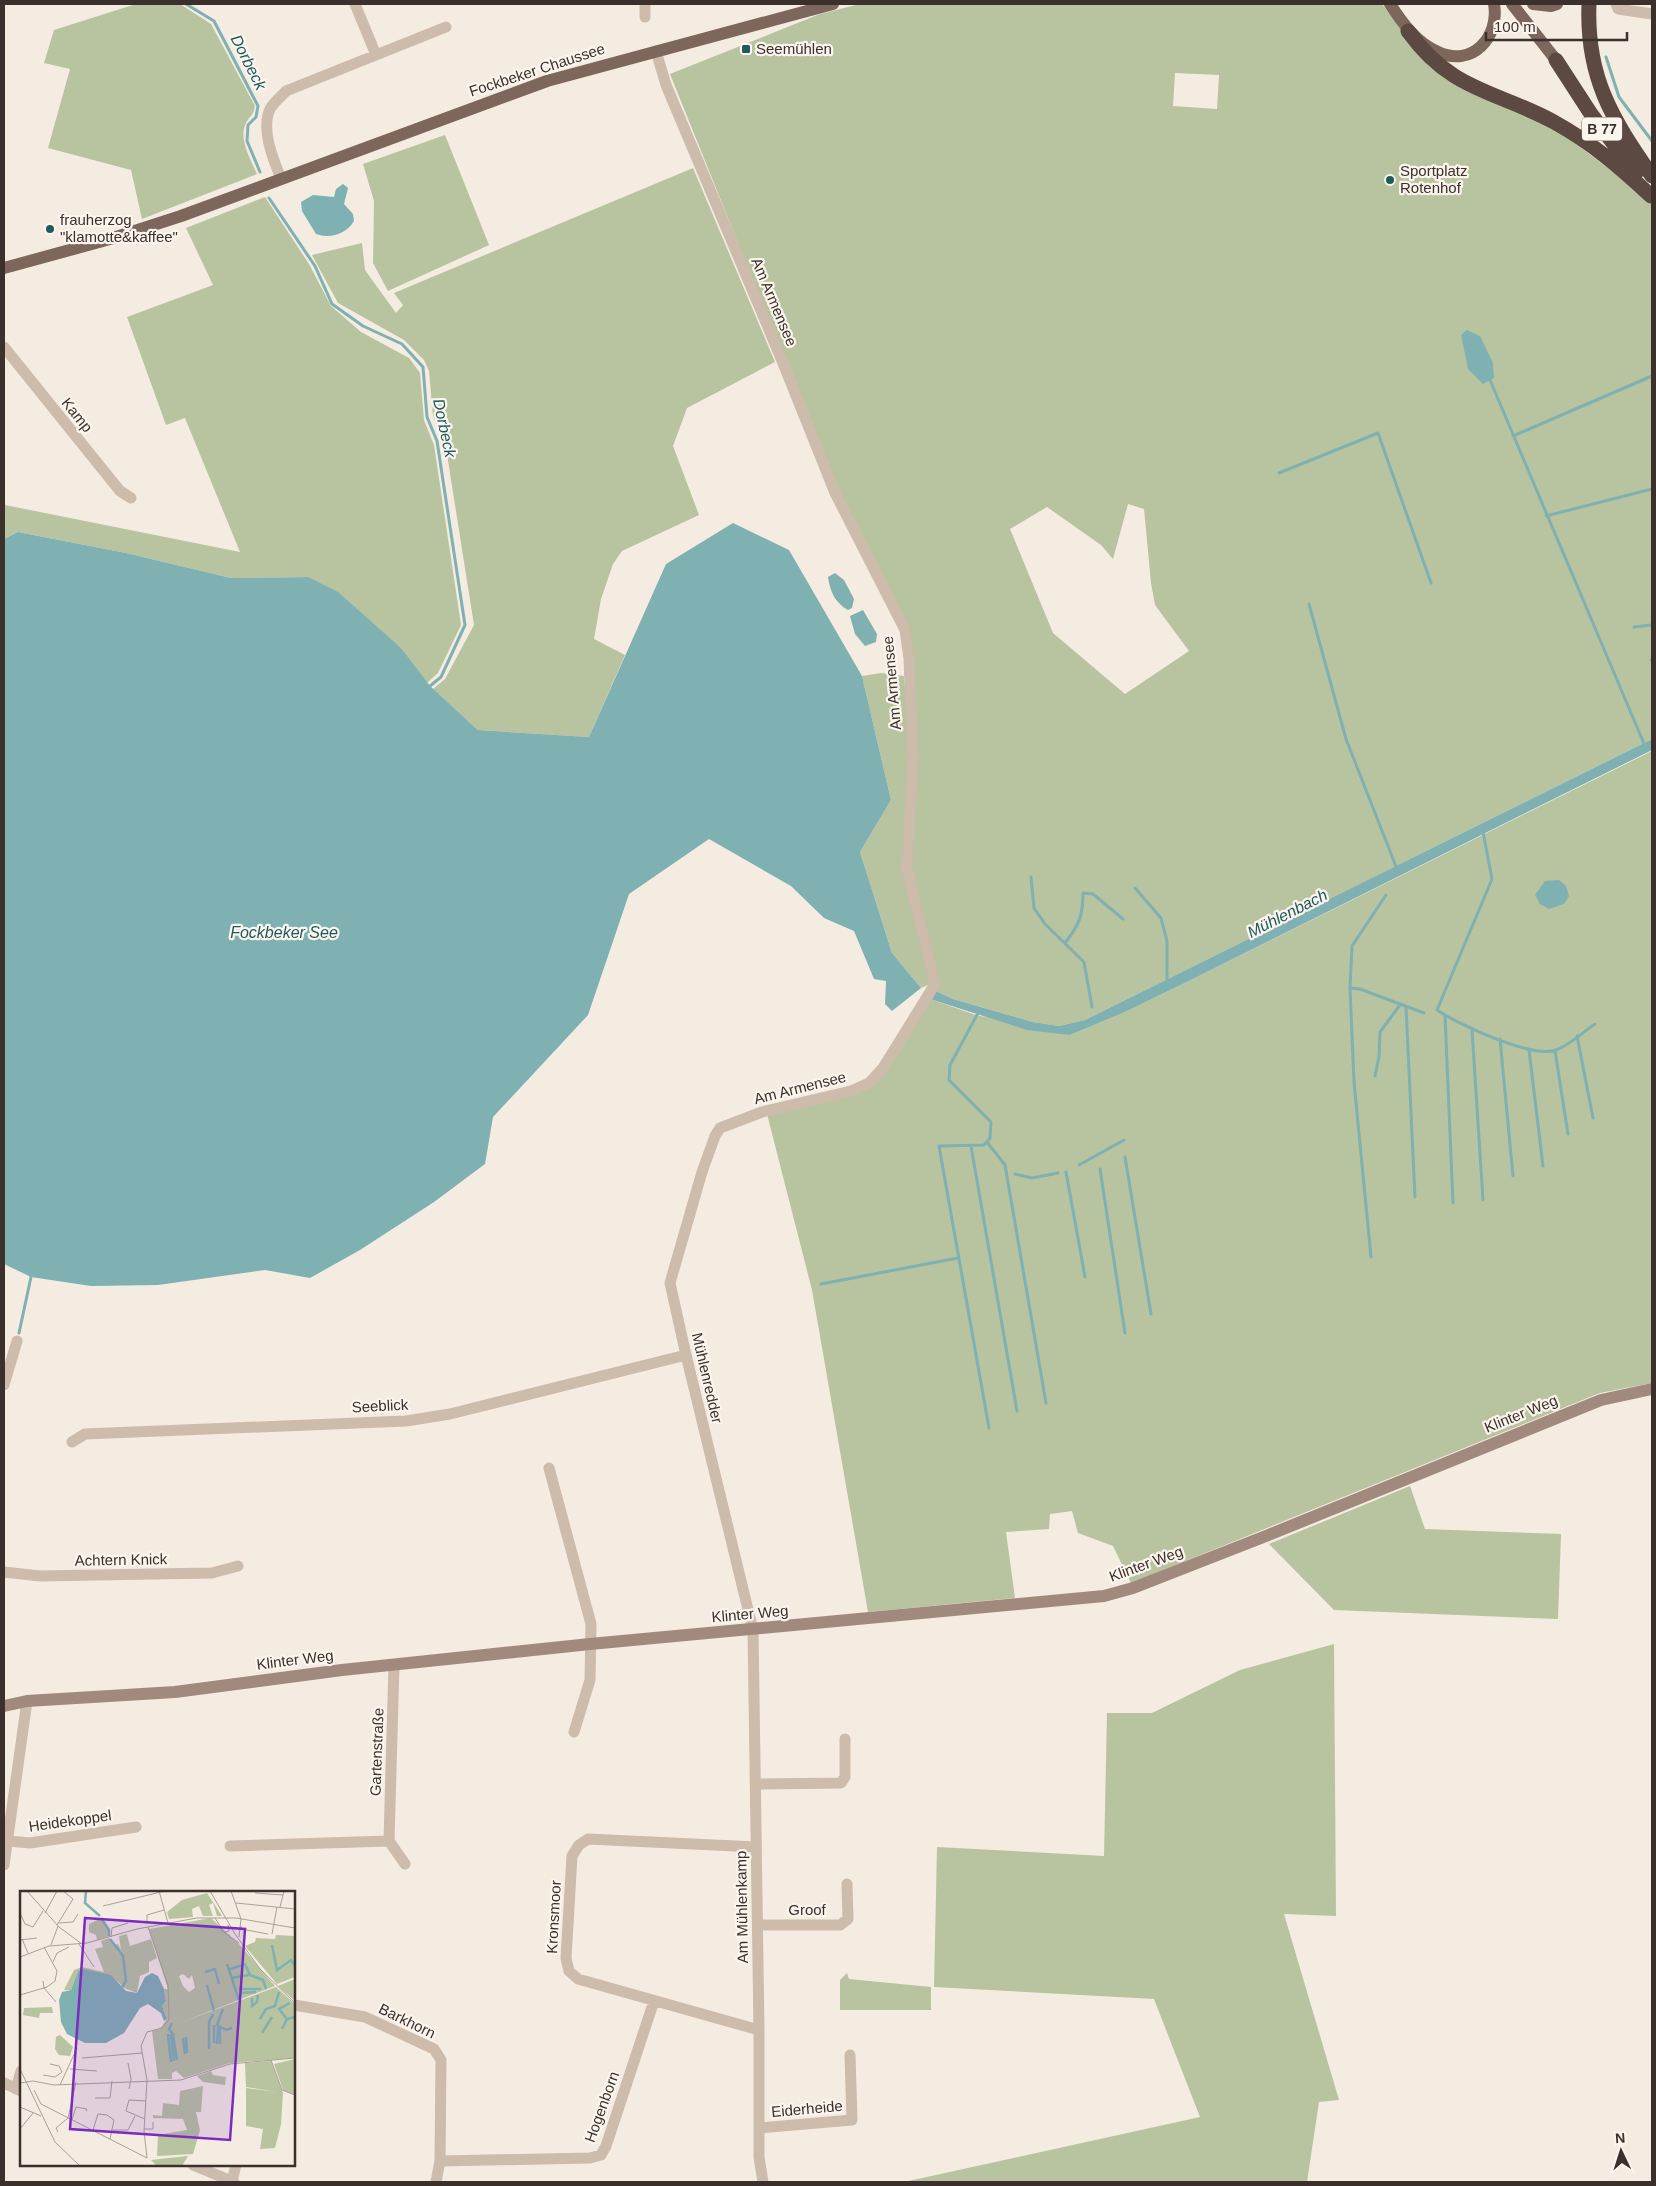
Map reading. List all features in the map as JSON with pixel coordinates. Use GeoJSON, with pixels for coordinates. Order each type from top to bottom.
{"type":"FeatureCollection","features":[{"type":"Feature","properties":{"kind":"highway"},"geometry":{"type":"LineString","coordinates":[[1589,4],[1591,53],[1605,99],[1622,134],[1652,177]]}},
{"type":"Feature","properties":{"kind":"highway"},"geometry":{"type":"LineString","coordinates":[[1408,31],[1423,51],[1440,67],[1470,85],[1539,114],[1590,143],[1652,196]]}},
{"type":"Feature","properties":{"kind":"highway","name":"B 77"},"geometry":{"type":"LineString","coordinates":[[1556,60],[1652,177]]}},
{"type":"Feature","properties":{"kind":"highway","name":"B 77"},"geometry":{"type":"LineString","coordinates":[[1556,60],[1591,114],[1652,196]]}},
{"type":"Feature","properties":{"kind":"main road","name":"Fockbeker Chaussee"},"geometry":{"type":"LineString","coordinates":[[4,268],[110,239],[181,216],[547,81],[833,4]]}},
{"type":"Feature","properties":{"kind":"main road"},"geometry":{"type":"LineString","coordinates":[[1390,4],[1408,31],[1440,53],[1449,56],[1468,54],[1483,45],[1492,31],[1495,22],[1494,4]]}},
{"type":"Feature","properties":{"kind":"main road","name":"B 77"},"geometry":{"type":"LineString","coordinates":[[1512,4],[1556,60]]}},
{"type":"Feature","properties":{"kind":"main road"},"geometry":{"type":"LineString","coordinates":[[1533,4],[1551,6],[1558,4]]}},
{"type":"Feature","properties":{"kind":"street"},"geometry":{"type":"LineString","coordinates":[[355,4],[376,55]]}},
{"type":"Feature","properties":{"kind":"street"},"geometry":{"type":"LineString","coordinates":[[645,4],[645,18]]}},
{"type":"Feature","properties":{"kind":"street"},"geometry":{"type":"LineString","coordinates":[[1616,4],[1618,10],[1652,14]]}},
{"type":"Feature","properties":{"kind":"street"},"geometry":{"type":"LineString","coordinates":[[281,178],[272,157],[268,129],[270,109],[286,91],[446,27]]}},
{"type":"Feature","properties":{"kind":"street","name":"Am Armensee"},"geometry":{"type":"LineString","coordinates":[[656,51],[666,85],[783,363],[835,493],[904,630],[909,659],[913,756],[906,869],[935,984],[883,1068],[869,1083],[851,1091],[762,1112],[720,1128],[715,1136]]}},
{"type":"Feature","properties":{"kind":"street","name":"Kamp"},"geometry":{"type":"LineString","coordinates":[[4,347],[120,492],[131,498]]}},
{"type":"Feature","properties":{"kind":"street","name":"Mühlenredder"},"geometry":{"type":"LineString","coordinates":[[715,1136],[670,1283],[753,1630]]}},
{"type":"Feature","properties":{"kind":"street"},"geometry":{"type":"LineString","coordinates":[[4,1385],[17,1342]]}},
{"type":"Feature","properties":{"kind":"street","name":"Seeblick"},"geometry":{"type":"LineString","coordinates":[[72,1442],[85,1434],[406,1421],[450,1414],[686,1355]]}},
{"type":"Feature","properties":{"kind":"street","name":"Klinter Weg"},"geometry":{"type":"LineString","coordinates":[[4,1706],[27,1701],[175,1692],[394,1665],[590,1644],[1104,1596],[1133,1588],[1266,1536],[1601,1400],[1652,1389]]}},
{"type":"Feature","properties":{"kind":"street"},"geometry":{"type":"LineString","coordinates":[[549,1468],[591,1624],[590,1680],[574,1732]]}},
{"type":"Feature","properties":{"kind":"street","name":"Achtern Knick"},"geometry":{"type":"LineString","coordinates":[[4,1572],[40,1576],[212,1573],[238,1566]]}},
{"type":"Feature","properties":{"kind":"street","name":"Am Mühlenkamp"},"geometry":{"type":"LineString","coordinates":[[753,1630],[758,1926],[759,2157],[763,2182]]}},
{"type":"Feature","properties":{"kind":"street","name":"Gartenstraße"},"geometry":{"type":"LineString","coordinates":[[389,1841],[394,1665]]}},
{"type":"Feature","properties":{"kind":"street"},"geometry":{"type":"LineString","coordinates":[[4,1865],[27,1701]]}},
{"type":"Feature","properties":{"kind":"street"},"geometry":{"type":"LineString","coordinates":[[756,1784],[841,1783],[845,1777],[844,1739]]}},
{"type":"Feature","properties":{"kind":"street","name":"Heidekoppel"},"geometry":{"type":"LineString","coordinates":[[8,1841],[30,1843],[136,1827]]}},
{"type":"Feature","properties":{"kind":"street","name":"Kronsmoor"},"geometry":{"type":"LineString","coordinates":[[756,1847],[588,1839],[578,1845],[572,1856],[566,1958],[569,1972],[578,1980],[759,2030]]}},
{"type":"Feature","properties":{"kind":"street"},"geometry":{"type":"LineString","coordinates":[[230,1846],[389,1841],[405,1864]]}},
{"type":"Feature","properties":{"kind":"street","name":"Groof"},"geometry":{"type":"LineString","coordinates":[[758,1926],[840,1925],[848,1919],[847,1884]]}},
{"type":"Feature","properties":{"kind":"street","name":"Hogenborn"},"geometry":{"type":"LineString","coordinates":[[440,2161],[590,2158],[601,2155],[606,2146],[654,2001]]}},
{"type":"Feature","properties":{"kind":"street","name":"Barkhorn"},"geometry":{"type":"LineString","coordinates":[[295,2005],[365,2017],[434,2050],[441,2060],[440,2161],[436,2182]]}},
{"type":"Feature","properties":{"kind":"street","name":"Eiderheide"},"geometry":{"type":"LineString","coordinates":[[759,2128],[852,2120],[850,2055]]}},
{"type":"Feature","properties":{"kind":"street"},"geometry":{"type":"LineString","coordinates":[[4,2083],[19,2090]]}},
{"type":"Feature","properties":{"kind":"street"},"geometry":{"type":"LineString","coordinates":[[195,2166],[233,2182],[236,2166]]}},
{"type":"Feature","properties":{"kind":"green space"},"geometry":{"type":"Polygon","coordinates":[[[136,4],[180,4],[211,24],[255,106],[244,129],[244,142],[257,174],[142,219],[131,170],[48,148],[70,69],[44,63],[54,30],[136,4]]]}},
{"type":"Feature","properties":{"kind":"green space"},"geometry":{"type":"Polygon","coordinates":[[[860,4],[1382,4],[1417,50],[1551,125],[1645,196],[1652,205],[1652,739],[1085,1020],[1059,1026],[1033,1022],[953,999],[934,990],[911,869],[907,630],[838,491],[670,74],[820,14],[860,4]],[[1175,73],[1173,106],[1217,109],[1219,75],[1175,73]],[[1128,504],[1113,559],[1101,545],[1047,507],[1010,529],[1053,633],[1125,694],[1189,651],[1155,605],[1144,509],[1128,504]]]}},
{"type":"Feature","properties":{"kind":"green space"},"geometry":{"type":"Polygon","coordinates":[[[445,135],[489,245],[388,291],[373,263],[374,201],[363,164],[445,135]]]}},
{"type":"Feature","properties":{"kind":"green space"},"geometry":{"type":"Polygon","coordinates":[[[693,168],[775,362],[687,408],[673,446],[699,515],[622,551],[613,564],[601,599],[594,639],[625,655],[589,737],[478,730],[433,689],[445,679],[474,625],[446,448],[433,416],[429,371],[424,360],[404,340],[338,303],[312,255],[362,243],[365,270],[396,313],[403,305],[394,293],[693,168]]]}},
{"type":"Feature","properties":{"kind":"green space"},"geometry":{"type":"Polygon","coordinates":[[[265,197],[309,264],[331,306],[361,332],[409,358],[420,373],[424,420],[434,445],[461,625],[438,673],[427,683],[402,649],[308,577],[231,578],[126,553],[18,532],[4,539],[5,505],[240,552],[185,418],[166,425],[127,317],[213,285],[186,228],[265,197]]]}},
{"type":"Feature","properties":{"kind":"green space"},"geometry":{"type":"Polygon","coordinates":[[[881,673],[904,676],[910,756],[902,869],[933,983],[921,988],[892,953],[860,852],[891,800],[862,676],[881,673]]]}},
{"type":"Feature","properties":{"kind":"green space"},"geometry":{"type":"Polygon","coordinates":[[[1652,751],[1652,1383],[1600,1393],[1131,1583],[1113,1546],[1078,1533],[1072,1511],[1050,1514],[1049,1529],[1006,1532],[1015,1598],[868,1612],[812,1290],[767,1114],[871,1087],[930,999],[976,1015],[1070,1035],[1125,1012],[1189,981],[1652,751]]]}},
{"type":"Feature","properties":{"kind":"green space"},"geometry":{"type":"Polygon","coordinates":[[[1410,1486],[1425,1529],[1561,1534],[1558,1619],[1334,1610],[1269,1544],[1410,1486]]]}},
{"type":"Feature","properties":{"kind":"green space"},"geometry":{"type":"Polygon","coordinates":[[[1334,1644],[1336,1916],[1284,1914],[1339,2100],[1319,2102],[1307,2182],[904,2182],[1200,2117],[1154,1999],[934,1987],[937,1847],[1104,1856],[1107,1713],[1152,1713],[1240,1670],[1334,1644]]]}},
{"type":"Feature","properties":{"kind":"green space"},"geometry":{"type":"Polygon","coordinates":[[[847,1973],[849,1979],[931,1987],[931,2010],[840,2010],[840,1980],[847,1973]]]}},
{"type":"Feature","properties":{"kind":"water"},"geometry":{"type":"Polygon","coordinates":[[[343,184],[348,188],[344,204],[353,214],[354,221],[347,229],[333,236],[316,234],[302,211],[301,202],[313,195],[334,197],[336,189],[343,184]]]}},
{"type":"Feature","properties":{"kind":"water"},"geometry":{"type":"Polygon","coordinates":[[[1467,330],[1480,336],[1493,363],[1494,378],[1483,384],[1468,369],[1461,335],[1467,330]]]}},
{"type":"Feature","properties":{"kind":"water","name":"Fockbeker See"},"geometry":{"type":"Polygon","coordinates":[[[733,523],[789,550],[862,676],[891,800],[860,852],[892,953],[921,988],[892,1011],[885,1004],[886,981],[874,979],[854,931],[824,918],[791,886],[709,839],[629,894],[588,1015],[493,1117],[485,1164],[434,1202],[360,1250],[310,1278],[265,1270],[158,1285],[91,1286],[31,1277],[4,1264],[4,539],[18,532],[126,553],[231,578],[308,577],[338,592],[402,649],[430,686],[478,730],[589,737],[666,564],[733,523]]]}},
{"type":"Feature","properties":{"kind":"water"},"geometry":{"type":"Polygon","coordinates":[[[835,573],[844,580],[854,599],[852,608],[848,610],[836,600],[830,587],[828,577],[835,573]]]}},
{"type":"Feature","properties":{"kind":"water"},"geometry":{"type":"Polygon","coordinates":[[[863,610],[877,634],[876,642],[865,646],[855,634],[850,616],[863,610]]]}},
{"type":"Feature","properties":{"kind":"water"},"geometry":{"type":"Polygon","coordinates":[[[1652,739],[1652,750],[1189,981],[1125,1012],[1070,1035],[1027,1030],[930,999],[934,990],[953,999],[1033,1022],[1059,1026],[1085,1020],[1652,739]]]}},
{"type":"Feature","properties":{"kind":"water"},"geometry":{"type":"Polygon","coordinates":[[[1559,880],[1566,886],[1569,896],[1564,904],[1549,909],[1540,904],[1535,895],[1545,881],[1559,880]]]}},
{"type":"Feature","properties":{"kind":"waterway","name":"Dorbeck"},"geometry":{"type":"LineString","coordinates":[[186,4],[214,21],[258,106],[256,117],[248,125],[247,141],[260,172]]}},
{"type":"Feature","properties":{"kind":"waterway"},"geometry":{"type":"LineString","coordinates":[[1606,57],[1619,97],[1652,141]]}},
{"type":"Feature","properties":{"kind":"waterway","name":"Dorbeck"},"geometry":{"type":"LineString","coordinates":[[269,198],[315,266],[332,304],[363,326],[402,344],[423,367],[427,417],[437,441],[465,625],[441,677],[430,686]]}},
{"type":"Feature","properties":{"kind":"waterway"},"geometry":{"type":"LineString","coordinates":[[1513,436],[1652,376]]}},
{"type":"Feature","properties":{"kind":"waterway"},"geometry":{"type":"LineString","coordinates":[[1490,380],[1645,746]]}},
{"type":"Feature","properties":{"kind":"waterway"},"geometry":{"type":"LineString","coordinates":[[1279,473],[1378,433],[1431,583]]}},
{"type":"Feature","properties":{"kind":"waterway"},"geometry":{"type":"LineString","coordinates":[[1546,516],[1652,489]]}},
{"type":"Feature","properties":{"kind":"waterway"},"geometry":{"type":"LineString","coordinates":[[1309,604],[1346,739],[1397,869]]}},
{"type":"Feature","properties":{"kind":"waterway"},"geometry":{"type":"LineString","coordinates":[[1634,627],[1652,625]]}},
{"type":"Feature","properties":{"kind":"waterway"},"geometry":{"type":"LineString","coordinates":[[1483,832],[1492,879],[1437,1010],[1495,1039],[1531,1050],[1545,1051],[1561,1048],[1595,1024]]}},
{"type":"Feature","properties":{"kind":"waterway"},"geometry":{"type":"LineString","coordinates":[[1031,877],[1034,908],[1045,924],[1084,962],[1092,1007]]}},
{"type":"Feature","properties":{"kind":"waterway"},"geometry":{"type":"LineString","coordinates":[[1135,888],[1161,918],[1167,941],[1167,984]]}},
{"type":"Feature","properties":{"kind":"waterway"},"geometry":{"type":"LineString","coordinates":[[1065,943],[1079,920],[1083,893],[1093,894],[1123,919]]}},
{"type":"Feature","properties":{"kind":"waterway"},"geometry":{"type":"LineString","coordinates":[[1371,1257],[1354,1082],[1350,988],[1352,946],[1386,895]]}},
{"type":"Feature","properties":{"kind":"waterway"},"geometry":{"type":"LineString","coordinates":[[1350,988],[1360,989],[1424,1013]]}},
{"type":"Feature","properties":{"kind":"waterway"},"geometry":{"type":"LineString","coordinates":[[1375,1076],[1379,1057],[1380,1032],[1400,1005]]}},
{"type":"Feature","properties":{"kind":"waterway"},"geometry":{"type":"LineString","coordinates":[[1406,1007],[1415,1197]]}},
{"type":"Feature","properties":{"kind":"waterway"},"geometry":{"type":"LineString","coordinates":[[978,1013],[950,1065],[949,1080],[991,1122],[990,1138],[984,1145],[939,1146],[989,1428]]}},
{"type":"Feature","properties":{"kind":"waterway"},"geometry":{"type":"LineString","coordinates":[[1445,1016],[1453,1203]]}},
{"type":"Feature","properties":{"kind":"waterway"},"geometry":{"type":"LineString","coordinates":[[1472,1030],[1483,1200]]}},
{"type":"Feature","properties":{"kind":"waterway"},"geometry":{"type":"LineString","coordinates":[[1577,1036],[1593,1118]]}},
{"type":"Feature","properties":{"kind":"waterway"},"geometry":{"type":"LineString","coordinates":[[1500,1039],[1513,1176]]}},
{"type":"Feature","properties":{"kind":"waterway"},"geometry":{"type":"LineString","coordinates":[[1529,1050],[1543,1166]]}},
{"type":"Feature","properties":{"kind":"waterway"},"geometry":{"type":"LineString","coordinates":[[1555,1051],[1568,1134]]}},
{"type":"Feature","properties":{"kind":"waterway"},"geometry":{"type":"LineString","coordinates":[[1079,1165],[1124,1140]]}},
{"type":"Feature","properties":{"kind":"waterway"},"geometry":{"type":"LineString","coordinates":[[987,1142],[1005,1165],[1046,1403]]}},
{"type":"Feature","properties":{"kind":"waterway"},"geometry":{"type":"LineString","coordinates":[[971,1146],[1017,1411]]}},
{"type":"Feature","properties":{"kind":"waterway"},"geometry":{"type":"LineString","coordinates":[[1125,1157],[1151,1314]]}},
{"type":"Feature","properties":{"kind":"waterway"},"geometry":{"type":"LineString","coordinates":[[1100,1169],[1125,1333]]}},
{"type":"Feature","properties":{"kind":"waterway"},"geometry":{"type":"LineString","coordinates":[[1066,1172],[1085,1277]]}},
{"type":"Feature","properties":{"kind":"waterway"},"geometry":{"type":"LineString","coordinates":[[1015,1174],[1032,1178],[1058,1173]]}},
{"type":"Feature","properties":{"kind":"waterway"},"geometry":{"type":"LineString","coordinates":[[821,1284],[958,1258]]}},
{"type":"Feature","properties":{"kind":"waterway"},"geometry":{"type":"LineString","coordinates":[[19,1333],[31,1277]]}},
{"type":"Feature","properties":{"kind":"place","name":"Seemühlen"},"geometry":{"type":"Point","coordinates":[746,49]}},
{"type":"Feature","properties":{"kind":"place","name":"Sportplatz Rotenhof"},"geometry":{"type":"Point","coordinates":[1390,180]}},
{"type":"Feature","properties":{"kind":"place","name":"frauherzog \"klamotte&kaffee\""},"geometry":{"type":"Point","coordinates":[50,229]}},
{"type":"Feature","properties":{"kind":"water label","name":"Mühlenbach"},"geometry":{"type":"Point","coordinates":[1287,913]}}]}
